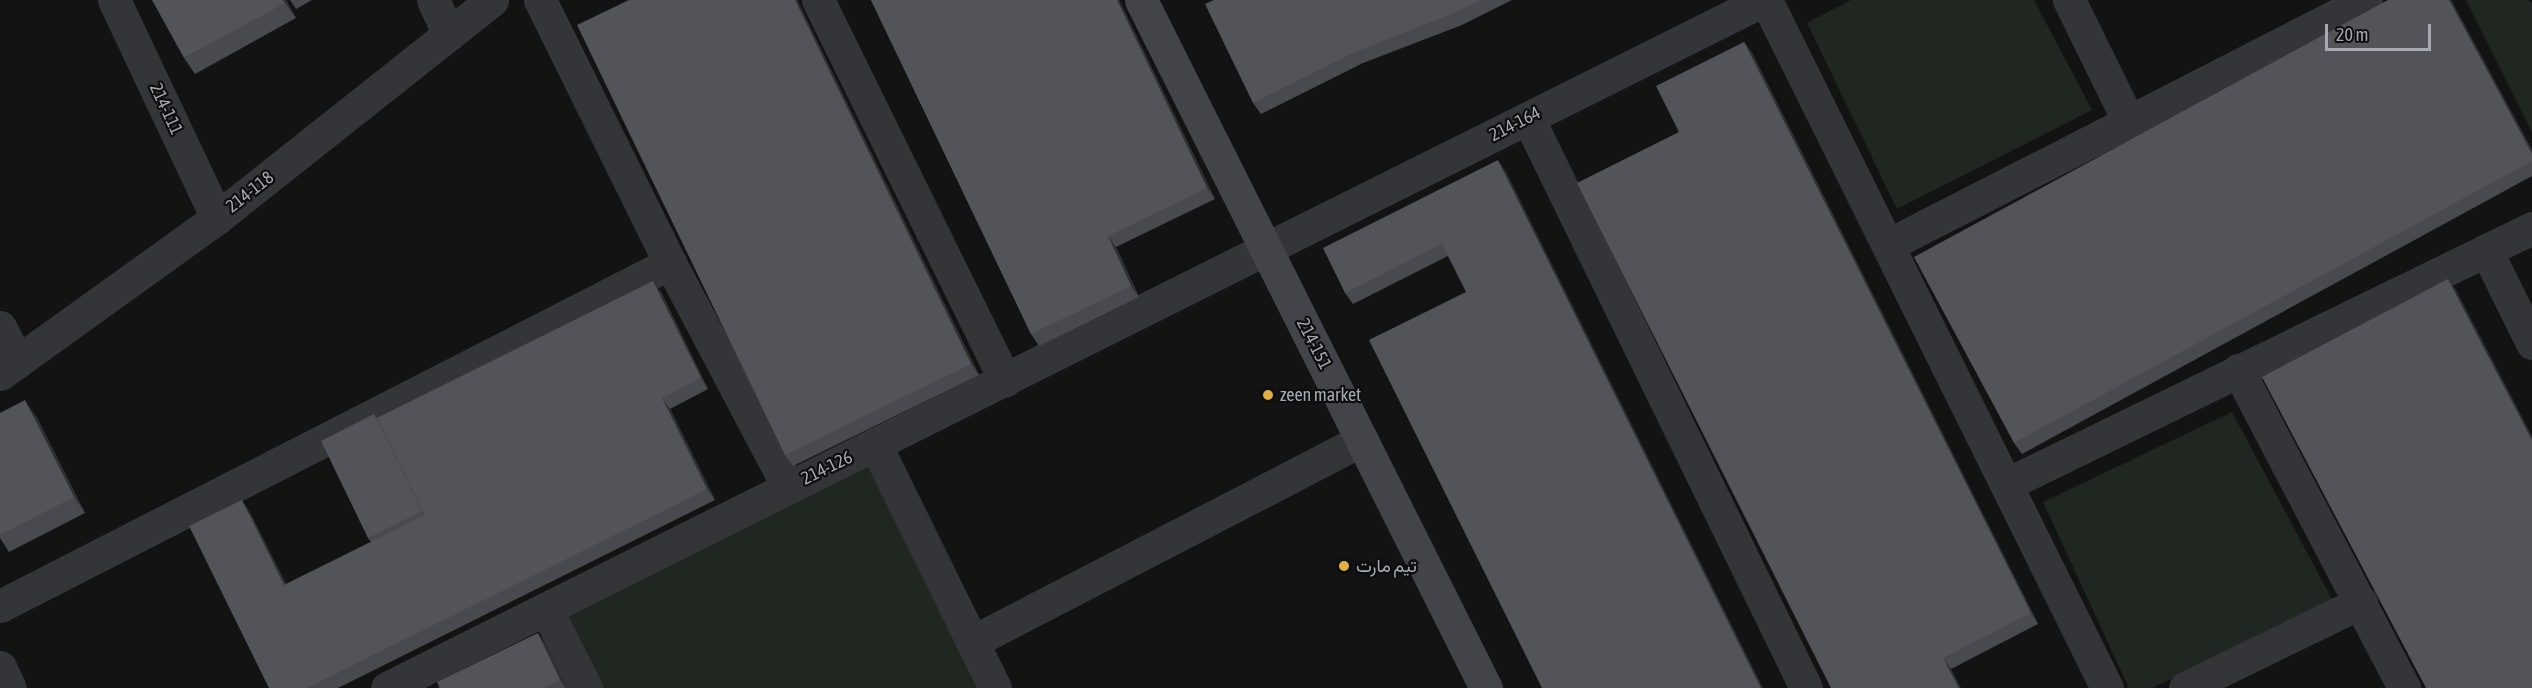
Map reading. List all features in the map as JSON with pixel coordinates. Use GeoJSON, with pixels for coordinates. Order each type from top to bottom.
{"type":"FeatureCollection","features":[{"type":"Feature","properties":{"kind":"street","name":"214-111"},"geometry":{"type":"LineString","coordinates":[[114,0],[217,218]]}},
{"type":"Feature","properties":{"kind":"street"},"geometry":{"type":"LineString","coordinates":[[433,0],[449,34]]}},
{"type":"Feature","properties":{"kind":"street","name":"214-118"},"geometry":{"type":"LineString","coordinates":[[9,368],[217,218],[492,0]]}},
{"type":"Feature","properties":{"kind":"street"},"geometry":{"type":"LineString","coordinates":[[540,0],[670,263],[788,488]]}},
{"type":"Feature","properties":{"kind":"street"},"geometry":{"type":"LineString","coordinates":[[818,0],[1005,380]]}},
{"type":"Feature","properties":{"kind":"street"},"geometry":{"type":"LineString","coordinates":[[1765,0],[2108,688]]}},
{"type":"Feature","properties":{"kind":"street","name":"214-164"},"geometry":{"type":"LineString","coordinates":[[1266,249],[1765,0]]}},
{"type":"Feature","properties":{"kind":"street"},"geometry":{"type":"LineString","coordinates":[[2069,0],[2128,120]]}},
{"type":"Feature","properties":{"kind":"street"},"geometry":{"type":"LineString","coordinates":[[1888,245],[2366,0]]}},
{"type":"Feature","properties":{"kind":"street","name":"214-151"},"geometry":{"type":"LineString","coordinates":[[1147,2],[1266,249],[1486,688]]}},
{"type":"Feature","properties":{"kind":"street"},"geometry":{"type":"LineString","coordinates":[[1528,118],[1806,688]]}},
{"type":"Feature","properties":{"kind":"street"},"geometry":{"type":"LineString","coordinates":[[2007,484],[2532,228]]}},
{"type":"Feature","properties":{"kind":"street","name":"214-126"},"geometry":{"type":"LineString","coordinates":[[387,688],[1266,249]]}},
{"type":"Feature","properties":{"kind":"street"},"geometry":{"type":"LineString","coordinates":[[2486,250],[2532,343]]}},
{"type":"Feature","properties":{"kind":"street"},"geometry":{"type":"LineString","coordinates":[[0,606],[670,263]]}},
{"type":"Feature","properties":{"kind":"street"},"geometry":{"type":"LineString","coordinates":[[0,327],[9,368]]}},
{"type":"Feature","properties":{"kind":"street"},"geometry":{"type":"LineString","coordinates":[[2238,370],[2404,688]]}},
{"type":"Feature","properties":{"kind":"street"},"geometry":{"type":"LineString","coordinates":[[972,642],[1362,440]]}},
{"type":"Feature","properties":{"kind":"street"},"geometry":{"type":"LineString","coordinates":[[875,444],[995,688]]}},
{"type":"Feature","properties":{"kind":"street"},"geometry":{"type":"LineString","coordinates":[[2185,688],[2361,602]]}},
{"type":"Feature","properties":{"kind":"street"},"geometry":{"type":"LineString","coordinates":[[546,609],[586,688]]}},
{"type":"Feature","properties":{"kind":"street"},"geometry":{"type":"LineString","coordinates":[[0,667],[10,688]]}},
{"type":"Feature","properties":{"kind":"shaded area"},"geometry":{"type":"Polygon","coordinates":[[[1851,0],[2034,0],[2092,110],[1897,209],[1807,23],[1851,0]]]}},
{"type":"Feature","properties":{"kind":"shaded area"},"geometry":{"type":"Polygon","coordinates":[[[2466,0],[2528,0],[2532,3],[2532,132],[2466,0]]]}},
{"type":"Feature","properties":{"kind":"shaded area"},"geometry":{"type":"Polygon","coordinates":[[[2232,412],[2334,603],[2152,688],[2129,688],[2043,502],[2232,412]]]}},
{"type":"Feature","properties":{"kind":"shaded area"},"geometry":{"type":"Polygon","coordinates":[[[875,444],[995,688],[584,688],[546,609],[875,444]]]}},
{"type":"Feature","properties":{"kind":"building"},"geometry":{"type":"Polygon","coordinates":[[[152,0],[283,0],[285,3],[184,58],[152,0]]]}},
{"type":"Feature","properties":{"kind":"building"},"geometry":{"type":"Polygon","coordinates":[[[629,0],[795,0],[971,364],[785,455],[577,25],[629,0]]]}},
{"type":"Feature","properties":{"kind":"building"},"geometry":{"type":"Polygon","coordinates":[[[871,0],[1117,0],[1207,188],[1108,236],[1131,286],[1031,334],[871,0]]]}},
{"type":"Feature","properties":{"kind":"building"},"geometry":{"type":"Polygon","coordinates":[[[1214,0],[1481,0],[1355,52],[1253,103],[1205,4],[1214,0]]]}},
{"type":"Feature","properties":{"kind":"building"},"geometry":{"type":"Polygon","coordinates":[[[2388,0],[2449,0],[2532,154],[2532,161],[2014,443],[1914,257],[2388,0]]]}},
{"type":"Feature","properties":{"kind":"building"},"geometry":{"type":"Polygon","coordinates":[[[1744,42],[2031,613],[1943,658],[1959,688],[1831,688],[1577,183],[1679,132],[1656,86],[1744,42]]]}},
{"type":"Feature","properties":{"kind":"building"},"geometry":{"type":"Polygon","coordinates":[[[1498,160],[1761,688],[1542,688],[1369,340],[1466,292],[1442,244],[1345,293],[1323,248],[1498,160]]]}},
{"type":"Feature","properties":{"kind":"building"},"geometry":{"type":"Polygon","coordinates":[[[2448,279],[2532,440],[2532,688],[2426,688],[2262,377],[2448,279]]]}},
{"type":"Feature","properties":{"kind":"building"},"geometry":{"type":"Polygon","coordinates":[[[653,281],[701,378],[662,398],[707,489],[307,688],[269,688],[189,526],[242,500],[284,585],[425,515],[377,418],[653,281]]]}},
{"type":"Feature","properties":{"kind":"building"},"geometry":{"type":"Polygon","coordinates":[[[25,400],[74,497],[0,535],[0,413],[25,400]]]}},
{"type":"Feature","properties":{"kind":"building"},"geometry":{"type":"Polygon","coordinates":[[[374,414],[422,511],[368,538],[321,441],[374,414]]]}},
{"type":"Feature","properties":{"kind":"building"},"geometry":{"type":"Polygon","coordinates":[[[538,633],[560,680],[543,688],[440,688],[437,682],[538,633]]]}},
{"type":"Feature","properties":{"kind":"place","name":"zeen market"},"geometry":{"type":"Point","coordinates":[1268,395]}},
{"type":"Feature","properties":{"kind":"place","name":"تيم مارت"},"geometry":{"type":"Point","coordinates":[1344,566]}}]}
